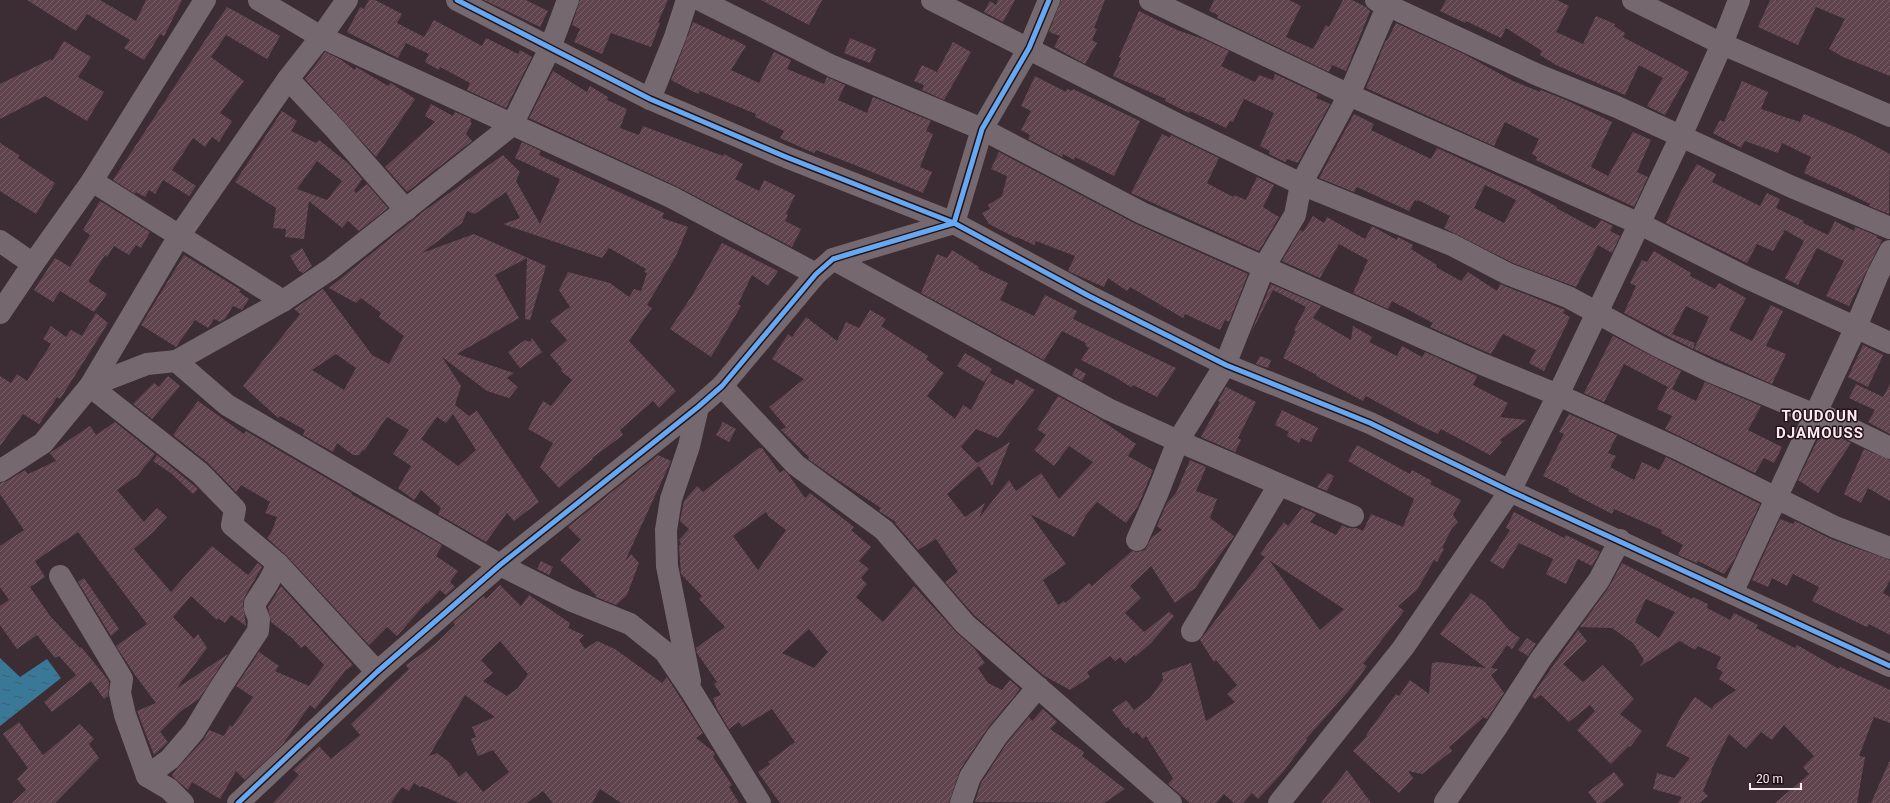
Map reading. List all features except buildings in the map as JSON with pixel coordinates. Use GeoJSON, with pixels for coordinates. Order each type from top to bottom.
{"type":"FeatureCollection","features":[{"type":"Feature","properties":{"kind":"street"},"geometry":{"type":"LineString","coordinates":[[0,314],[33,264],[92,181],[205,0]]}},
{"type":"Feature","properties":{"kind":"street"},"geometry":{"type":"LineString","coordinates":[[259,0],[321,37],[671,197],[816,274]]}},
{"type":"Feature","properties":{"kind":"street"},"geometry":{"type":"LineString","coordinates":[[0,471],[43,443],[90,386],[179,236],[288,79],[321,37],[347,0]]}},
{"type":"Feature","properties":{"kind":"street"},"geometry":{"type":"LineString","coordinates":[[457,0],[650,99],[786,157],[954,223],[1089,296],[1225,365],[1370,423],[1510,491],[1620,540],[1890,666]]}},
{"type":"Feature","properties":{"kind":"street"},"geometry":{"type":"LineString","coordinates":[[90,386],[147,364],[176,360],[283,301],[332,268],[512,125],[550,48],[568,0]]}},
{"type":"Feature","properties":{"kind":"street"},"geometry":{"type":"LineString","coordinates":[[650,99],[675,37],[687,0]]}},
{"type":"Feature","properties":{"kind":"street"},"geometry":{"type":"LineString","coordinates":[[700,0],[832,66],[982,129],[1142,213],[1482,364],[1558,395],[1676,448],[1835,527],[1890,548]]}},
{"type":"Feature","properties":{"kind":"street"},"geometry":{"type":"LineString","coordinates":[[932,0],[1181,126],[1301,184],[1452,245],[1508,274],[1568,297],[1660,347],[1712,372],[1815,415],[1824,416],[1890,448]]}},
{"type":"Feature","properties":{"kind":"street"},"geometry":{"type":"LineString","coordinates":[[954,223],[982,129],[1029,48],[1049,0]]}},
{"type":"Feature","properties":{"kind":"street"},"geometry":{"type":"LineString","coordinates":[[1150,0],[1349,95],[1640,224],[1745,278],[1890,343]]}},
{"type":"Feature","properties":{"kind":"street"},"geometry":{"type":"LineString","coordinates":[[1633,0],[1722,44],[1890,116]]}},
{"type":"Feature","properties":{"kind":"street"},"geometry":{"type":"LineString","coordinates":[[1279,803],[1403,648],[1510,491],[1640,224],[1722,44],[1739,0]]}},
{"type":"Feature","properties":{"kind":"street"},"geometry":{"type":"LineString","coordinates":[[1137,540],[1178,441],[1225,365],[1264,267],[1295,215],[1301,184],[1349,95],[1384,2],[1538,75],[1617,107],[1792,187],[1890,228]]}},
{"type":"Feature","properties":{"kind":"street"},"geometry":{"type":"LineString","coordinates":[[288,79],[336,130],[406,210]]}},
{"type":"Feature","properties":{"kind":"street"},"geometry":{"type":"LineString","coordinates":[[92,181],[283,301]]}},
{"type":"Feature","properties":{"kind":"street"},"geometry":{"type":"LineString","coordinates":[[244,802],[377,672],[500,565],[698,407],[722,386],[816,274],[833,259],[954,223]]}},
{"type":"Feature","properties":{"kind":"street"},"geometry":{"type":"LineString","coordinates":[[0,241],[33,264]]}},
{"type":"Feature","properties":{"kind":"street"},"geometry":{"type":"LineString","coordinates":[[1732,593],[1856,327],[1878,274],[1890,251]]}},
{"type":"Feature","properties":{"kind":"street"},"geometry":{"type":"LineString","coordinates":[[833,259],[1108,409],[1178,441],[1353,516]]}},
{"type":"Feature","properties":{"kind":"street"},"geometry":{"type":"LineString","coordinates":[[176,360],[228,405],[500,565],[570,600],[630,624],[665,652],[692,692],[760,803]]}},
{"type":"Feature","properties":{"kind":"street"},"geometry":{"type":"LineString","coordinates":[[90,386],[200,474],[235,509],[232,525],[278,564],[377,672]]}},
{"type":"Feature","properties":{"kind":"street"},"geometry":{"type":"LineString","coordinates":[[722,386],[796,465],[884,530],[965,624],[1171,803]]}},
{"type":"Feature","properties":{"kind":"street"},"geometry":{"type":"LineString","coordinates":[[692,692],[667,566],[666,530],[671,499],[688,446],[698,407]]}},
{"type":"Feature","properties":{"kind":"street"},"geometry":{"type":"LineString","coordinates":[[1192,631],[1279,485]]}},
{"type":"Feature","properties":{"kind":"street"},"geometry":{"type":"LineString","coordinates":[[1446,802],[1540,660],[1599,580],[1620,540]]}},
{"type":"Feature","properties":{"kind":"street"},"geometry":{"type":"LineString","coordinates":[[147,776],[170,759],[194,731],[220,688],[258,631],[259,619],[254,609],[255,603],[278,564]]}},
{"type":"Feature","properties":{"kind":"street"},"geometry":{"type":"LineString","coordinates":[[60,576],[122,679],[120,693],[125,715],[147,776],[169,789],[182,803]]}},
{"type":"Feature","properties":{"kind":"street"},"geometry":{"type":"LineString","coordinates":[[960,803],[970,777],[997,736],[1038,687]]}},
{"type":"Feature","properties":{"kind":"water"},"geometry":{"type":"Polygon","coordinates":[[[0,658],[20,677],[47,659],[61,678],[0,726],[0,658]]]}},
{"type":"Feature","properties":{"kind":"cycle path"},"geometry":{"type":"LineString","coordinates":[[457,0],[650,99],[786,157],[954,223],[1089,296],[1226,365],[1370,423],[1510,491],[1890,666]]}},
{"type":"Feature","properties":{"kind":"cycle path"},"geometry":{"type":"LineString","coordinates":[[238,803],[377,672],[500,565],[698,407],[722,386],[816,274],[833,259],[954,223],[982,129],[1029,48],[1049,0]]}},
{"type":"Feature","properties":{"kind":"district","name":"TOUDOUN DJAMOUSS"},"geometry":{"type":"Point","coordinates":[1820,424]}}]}
